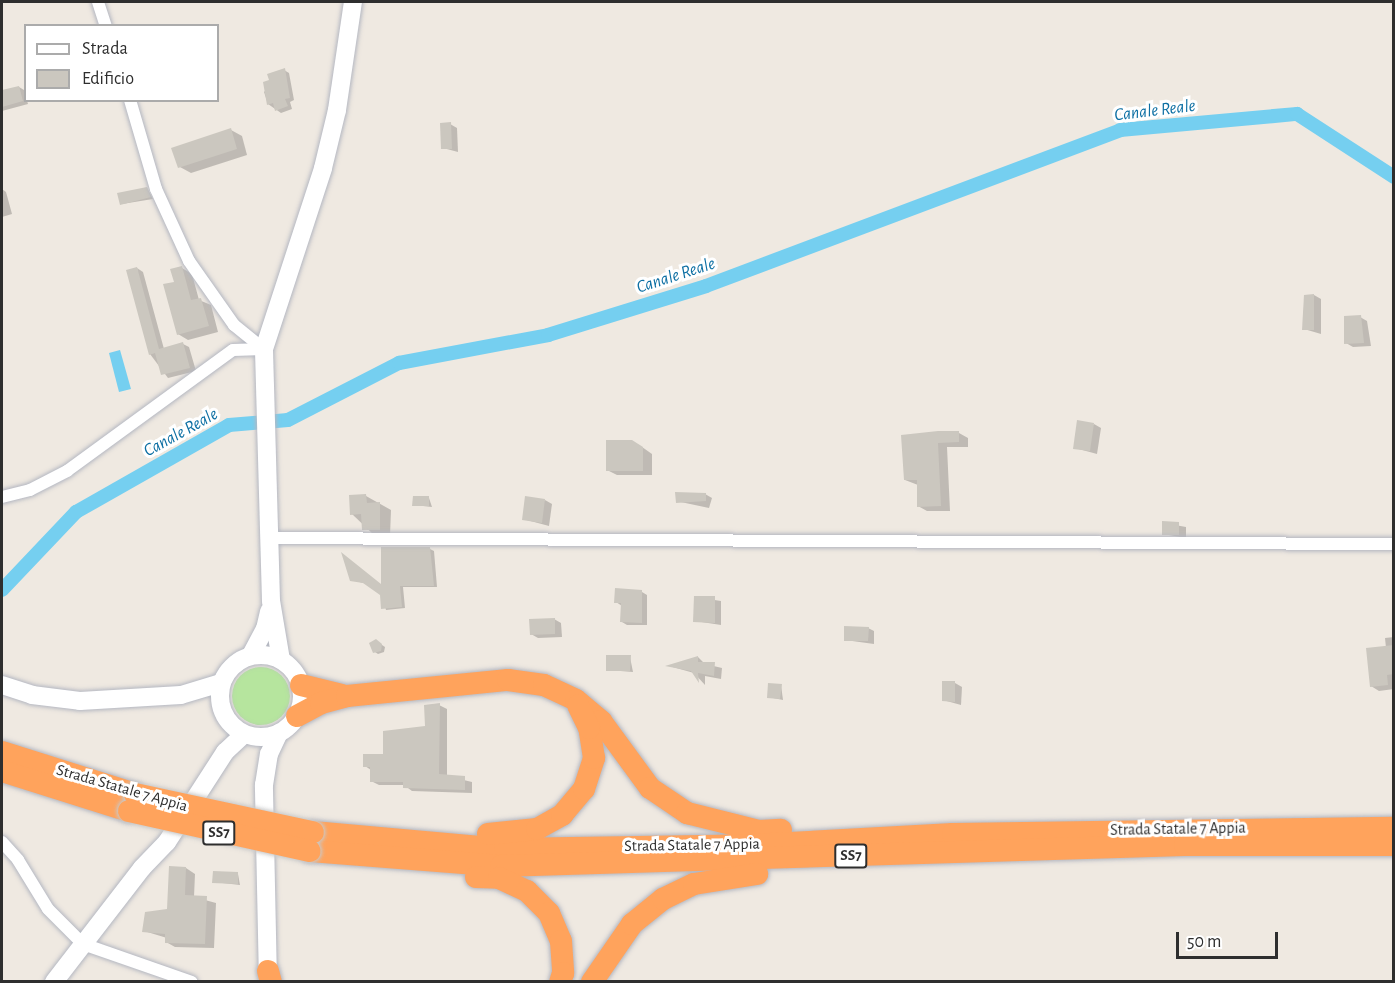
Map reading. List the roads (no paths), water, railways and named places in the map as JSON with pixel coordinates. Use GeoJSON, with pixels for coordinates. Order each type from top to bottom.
{"type":"FeatureCollection","features":[{"type":"Feature","properties":{"kind":"highway"},"geometry":{"type":"LineString","coordinates":[[297,716],[321,703],[347,696],[508,680],[544,686],[576,700],[601,721],[650,788],[687,813],[759,831],[883,826],[953,834]]}},
{"type":"Feature","properties":{"kind":"highway"},"geometry":{"type":"LineString","coordinates":[[301,685],[347,696]]}},
{"type":"Feature","properties":{"kind":"highway"},"geometry":{"type":"LineString","coordinates":[[311,842],[411,830],[507,835],[537,829],[562,815],[584,789],[594,758],[589,728],[576,700]]}},
{"type":"Feature","properties":{"kind":"highway","name":"Strada Statale 7 Appia"},"geometry":{"type":"LineString","coordinates":[[2,752],[132,803]]}},
{"type":"Feature","properties":{"kind":"highway","name":"Strada Statale 7 Appia"},"geometry":{"type":"LineString","coordinates":[[2,771],[132,803],[311,842],[501,866],[744,861],[933,852],[1394,845]]}},
{"type":"Feature","properties":{"kind":"highway","name":"Strada Statale 7 Appia"},"geometry":{"type":"LineString","coordinates":[[311,842],[505,849],[751,845],[953,834],[1394,828]]}},
{"type":"Feature","properties":{"kind":"highway"},"geometry":{"type":"LineString","coordinates":[[311,842],[405,874],[499,878],[527,891],[549,913],[561,941],[563,973],[560,981]]}},
{"type":"Feature","properties":{"kind":"highway"},"geometry":{"type":"LineString","coordinates":[[592,981],[632,924],[663,899],[694,884],[737,875],[864,868],[933,852]]}},
{"type":"Feature","properties":{"kind":"street"},"geometry":{"type":"LineString","coordinates":[[98,2],[105,24]]}},
{"type":"Feature","properties":{"kind":"street"},"geometry":{"type":"LineString","coordinates":[[269,978],[264,785],[269,754],[279,733],[297,716],[301,685],[281,660],[271,600],[264,441],[264,349],[323,168],[337,110],[353,2]]}},
{"type":"Feature","properties":{"kind":"street"},"geometry":{"type":"LineString","coordinates":[[131,102],[156,189],[189,261],[234,325],[264,349]]}},
{"type":"Feature","properties":{"kind":"street"},"geometry":{"type":"LineString","coordinates":[[2,497],[30,490],[67,471],[233,350],[264,349]]}},
{"type":"Feature","properties":{"kind":"street"},"geometry":{"type":"LineString","coordinates":[[268,538],[1394,544]]}},
{"type":"Feature","properties":{"kind":"street"},"geometry":{"type":"LineString","coordinates":[[181,695],[221,683],[228,671],[251,655],[265,629],[271,600]]}},
{"type":"Feature","properties":{"kind":"street"},"geometry":{"type":"LineString","coordinates":[[251,655],[281,660]]}},
{"type":"Feature","properties":{"kind":"street"},"geometry":{"type":"LineString","coordinates":[[221,683],[236,726],[264,785]]}},
{"type":"Feature","properties":{"kind":"street"},"geometry":{"type":"LineString","coordinates":[[2,685],[32,695],[80,701],[181,695],[204,699],[236,726],[279,733]]}},
{"type":"Feature","properties":{"kind":"street"},"geometry":{"type":"LineString","coordinates":[[54,981],[167,842],[225,752],[236,726]]}},
{"type":"Feature","properties":{"kind":"street"},"geometry":{"type":"LineString","coordinates":[[2,842],[18,860],[48,909],[83,944],[192,981]]}},
{"type":"Feature","properties":{"kind":"water"},"geometry":{"type":"Polygon","coordinates":[[[120,350],[131,389],[119,392],[109,353],[120,350]]]}},
{"type":"Feature","properties":{"kind":"waterway","name":"Canale Reale"},"geometry":{"type":"LineString","coordinates":[[2,590],[76,512],[229,425],[288,420],[399,363],[548,335],[706,286],[1120,130],[1297,114],[1394,177]]}}]}
